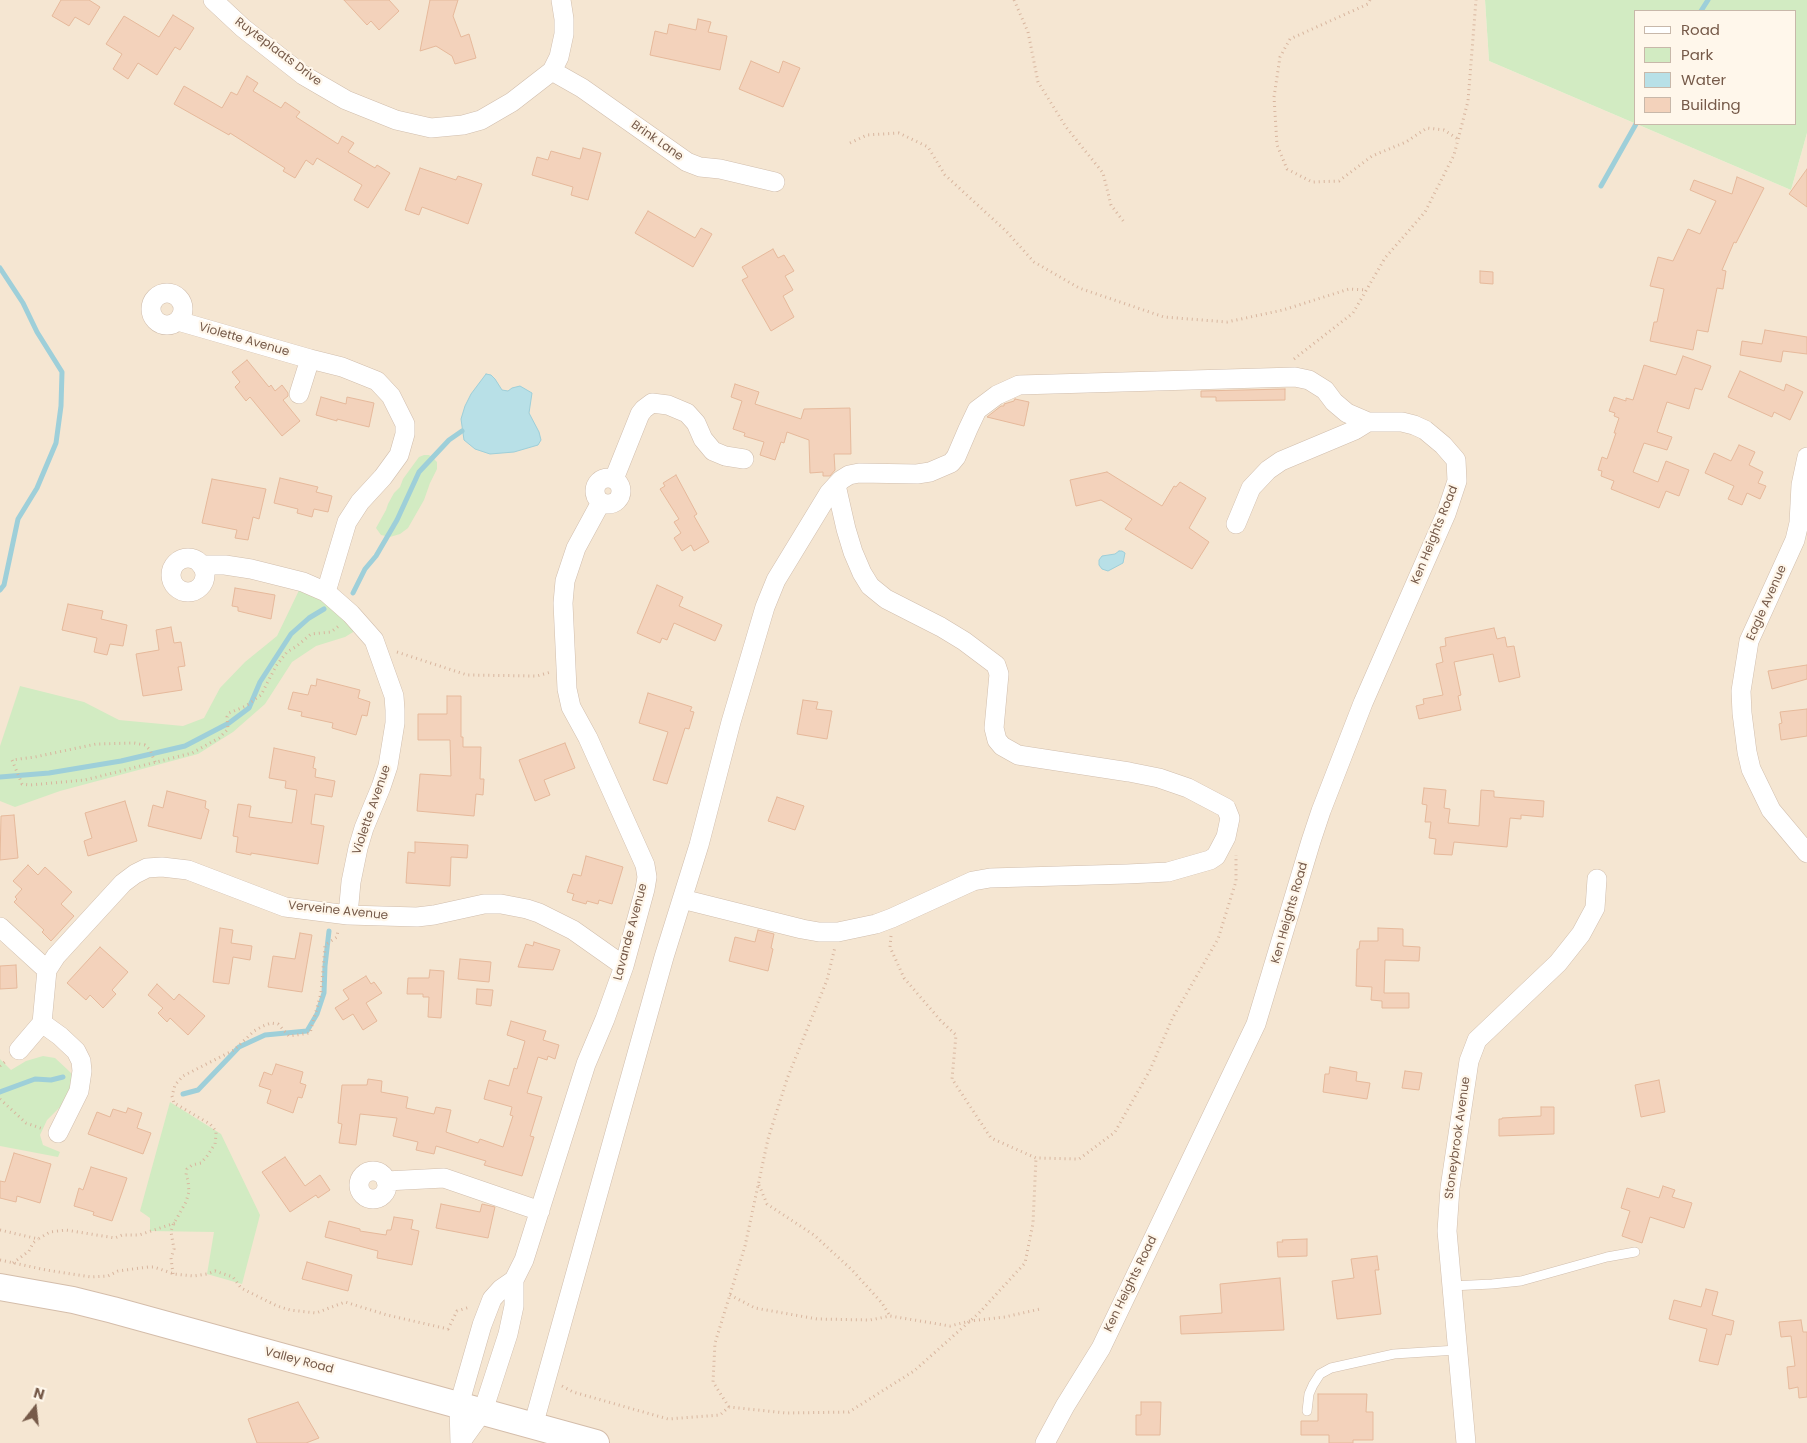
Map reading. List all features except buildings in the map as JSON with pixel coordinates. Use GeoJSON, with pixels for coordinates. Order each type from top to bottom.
{"type":"FeatureCollection","features":[{"type":"Feature","properties":{"kind":"street","name":"Ruyteplaats Drive"},"geometry":{"type":"LineString","coordinates":[[213,0],[243,28],[303,75],[346,100],[412,125],[444,128],[481,120],[512,102],[552,71]]}},
{"type":"Feature","properties":{"kind":"street"},"geometry":{"type":"LineString","coordinates":[[552,71],[559,57],[564,34],[561,0]]}},
{"type":"Feature","properties":{"kind":"street","name":"Brink Lane"},"geometry":{"type":"LineString","coordinates":[[552,71],[582,88],[687,162],[700,167],[720,169],[775,182]]}},
{"type":"Feature","properties":{"kind":"street","name":"Violette Avenue"},"geometry":{"type":"LineString","coordinates":[[178,321],[342,367],[377,381],[391,396],[405,424],[405,434],[399,455],[393,465],[360,502],[347,522],[326,592],[351,614],[374,640],[394,696],[394,723],[388,766],[364,828],[354,863],[348,915]]}},
{"type":"Feature","properties":{"kind":"street"},"geometry":{"type":"LineString","coordinates":[[300,394],[310,359]]}},
{"type":"Feature","properties":{"kind":"street"},"geometry":{"type":"LineString","coordinates":[[533,1426],[659,976],[699,845],[731,722],[768,598],[776,580],[813,518],[836,485],[849,475],[859,473],[917,474],[930,472],[950,463],[956,457],[977,410],[997,394],[1018,385],[1294,377],[1309,380],[1325,390],[1334,402],[1347,413],[1368,422]]}},
{"type":"Feature","properties":{"kind":"street","name":"Lavande Avenue"},"geometry":{"type":"LineString","coordinates":[[471,1408],[501,1355],[514,1306],[514,1280],[524,1260],[586,1064],[624,966],[647,876],[645,865],[588,738],[571,707],[567,689],[563,603],[565,581],[576,548],[601,502],[595,492],[595,486],[603,478],[614,479],[640,414],[652,403],[668,405],[687,413],[696,423],[703,439],[713,451],[725,456],[744,459]]}},
{"type":"Feature","properties":{"kind":"street","name":"Ken Heights Road"},"geometry":{"type":"LineString","coordinates":[[1045,1443],[1105,1340],[1256,1024],[1321,811],[1363,703],[1452,496],[1457,480],[1456,460],[1434,436],[1425,430],[1408,424],[1384,421],[1368,422]]}},
{"type":"Feature","properties":{"kind":"street"},"geometry":{"type":"LineString","coordinates":[[1236,524],[1251,488],[1268,470],[1281,461],[1355,430],[1368,422]]}},
{"type":"Feature","properties":{"kind":"street","name":"Eagle Avenue"},"geometry":{"type":"LineString","coordinates":[[1807,458],[1803,505],[1796,540],[1749,641],[1741,691],[1747,752],[1752,769],[1771,810],[1807,853]]}},
{"type":"Feature","properties":{"kind":"street"},"geometry":{"type":"LineString","coordinates":[[682,899],[802,929],[819,932],[838,932],[876,924],[892,918],[973,881],[990,878],[1160,872],[1210,860],[1216,856],[1223,845],[1230,826],[1230,818],[1226,808],[1216,801],[1173,782],[1129,772],[1018,755],[1002,746],[997,740],[994,728],[999,674],[996,665],[957,636],[886,599],[870,586],[853,552],[836,485]]}},
{"type":"Feature","properties":{"kind":"street"},"geometry":{"type":"LineString","coordinates":[[201,565],[225,564],[251,569],[303,582],[326,592]]}},
{"type":"Feature","properties":{"kind":"street","name":"Verveine Avenue"},"geometry":{"type":"LineString","coordinates":[[42,1022],[47,970],[64,946],[123,883],[134,874],[148,868],[162,867],[188,870],[285,907],[348,915],[417,917],[484,904],[501,904],[533,911],[559,922],[587,938],[624,966]]}},
{"type":"Feature","properties":{"kind":"street","name":"Stoneybrook Avenue"},"geometry":{"type":"LineString","coordinates":[[1466,1443],[1447,1231],[1448,1205],[1469,1061],[1477,1040],[1558,963],[1581,934],[1595,908],[1598,879]]}},
{"type":"Feature","properties":{"kind":"street"},"geometry":{"type":"LineString","coordinates":[[0,927],[47,970]]}},
{"type":"Feature","properties":{"kind":"street"},"geometry":{"type":"LineString","coordinates":[[19,1050],[42,1022],[76,1051],[81,1060],[82,1071],[79,1091],[58,1132]]}},
{"type":"Feature","properties":{"kind":"street"},"geometry":{"type":"LineString","coordinates":[[386,1181],[444,1178],[540,1211]]}},
{"type":"Feature","properties":{"kind":"street"},"geometry":{"type":"LineString","coordinates":[[501,1355],[467,1355],[465,1344],[481,1300],[493,1287],[514,1280]]}},
{"type":"Feature","properties":{"kind":"street","name":"Lavande Avenue"},"geometry":{"type":"LineString","coordinates":[[471,1408],[473,1355],[492,1299],[501,1289],[514,1280]]}},
{"type":"Feature","properties":{"kind":"street","name":"Valley Road"},"geometry":{"type":"LineString","coordinates":[[0,1287],[72,1300],[113,1310],[596,1443]]}},
{"type":"Feature","properties":{"kind":"lane"},"geometry":{"type":"LineString","coordinates":[[1452,1286],[1521,1280],[1607,1257],[1635,1252]]}},
{"type":"Feature","properties":{"kind":"lane"},"geometry":{"type":"LineString","coordinates":[[1307,1411],[1312,1385],[1320,1374],[1331,1368],[1394,1354],[1457,1350]]}},
{"type":"Feature","properties":{"kind":"path"},"geometry":{"type":"LineString","coordinates":[[1014,0],[1028,32],[1038,82],[1066,127],[1103,173],[1111,205],[1124,222]]}},
{"type":"Feature","properties":{"kind":"path"},"geometry":{"type":"LineString","coordinates":[[1370,0],[1368,4],[1290,39],[1280,57],[1274,97],[1277,146],[1287,169],[1312,182],[1339,181],[1372,156],[1406,142],[1427,128],[1444,130],[1458,139]]}},
{"type":"Feature","properties":{"kind":"path"},"geometry":{"type":"LineString","coordinates":[[1280,377],[1284,367],[1353,313],[1385,258],[1425,212],[1454,155],[1468,101],[1476,0]]}},
{"type":"Feature","properties":{"kind":"path"},"geometry":{"type":"LineString","coordinates":[[850,143],[868,135],[899,133],[928,147],[945,176],[1006,231],[1034,262],[1079,288],[1164,317],[1227,322],[1283,310],[1349,289],[1366,290]]}},
{"type":"Feature","properties":{"kind":"path"},"geometry":{"type":"LineString","coordinates":[[154,761],[150,750],[145,745],[134,743],[96,744],[12,760],[22,784],[30,785],[85,780],[154,761],[192,753],[219,738],[228,729],[227,717],[229,713],[246,706],[261,695],[276,666],[287,652],[311,634],[331,632],[351,614]]}},
{"type":"Feature","properties":{"kind":"path"},"geometry":{"type":"LineString","coordinates":[[374,640],[405,655],[467,675],[537,676],[552,672]]}},
{"type":"Feature","properties":{"kind":"path"},"geometry":{"type":"LineString","coordinates":[[892,918],[890,947],[904,978],[941,1022],[956,1035],[952,1079],[991,1138],[1036,1158],[1079,1159],[1115,1132],[1150,1070],[1173,1017],[1218,939],[1236,881],[1236,838],[1230,818]]}},
{"type":"Feature","properties":{"kind":"path"},"geometry":{"type":"LineString","coordinates":[[729,1407],[713,1382],[715,1343],[745,1246],[768,1139],[787,1079],[827,980],[838,932]]}},
{"type":"Feature","properties":{"kind":"path"},"geometry":{"type":"LineString","coordinates":[[173,1274],[171,1258],[174,1249],[171,1232],[190,1192],[186,1175],[187,1169],[201,1162],[207,1156],[215,1144],[216,1135],[216,1131],[210,1124],[174,1103],[172,1096],[175,1085],[183,1076],[234,1050],[254,1031],[271,1023],[278,1024],[289,1036],[310,1033],[321,993],[325,945],[332,941]]}},
{"type":"Feature","properties":{"kind":"path"},"geometry":{"type":"LineString","coordinates":[[0,1099],[26,1123],[58,1132]]}},
{"type":"Feature","properties":{"kind":"path"},"geometry":{"type":"LineString","coordinates":[[547,1376],[573,1392],[668,1419],[720,1415],[729,1407],[786,1413],[848,1412],[914,1371],[970,1321],[1025,1262],[1033,1223],[1036,1158]]}},
{"type":"Feature","properties":{"kind":"path"},"geometry":{"type":"LineString","coordinates":[[758,1184],[767,1204],[814,1235],[852,1270],[882,1303],[890,1316]]}},
{"type":"Feature","properties":{"kind":"path"},"geometry":{"type":"LineString","coordinates":[[12,1263],[29,1251],[33,1243],[50,1232],[66,1230],[115,1238],[122,1235],[139,1235],[175,1223]]}},
{"type":"Feature","properties":{"kind":"path"},"geometry":{"type":"LineString","coordinates":[[0,1230],[38,1239]]}},
{"type":"Feature","properties":{"kind":"path"},"geometry":{"type":"LineString","coordinates":[[0,1260],[91,1277],[108,1276],[118,1271],[148,1267],[154,1267],[173,1274],[194,1276],[215,1271],[222,1272],[232,1277],[241,1288],[277,1306],[290,1310],[316,1313],[345,1302],[387,1315],[448,1329],[457,1311],[478,1306]]}},
{"type":"Feature","properties":{"kind":"path"},"geometry":{"type":"LineString","coordinates":[[730,1294],[755,1308],[817,1319],[870,1320],[890,1316],[950,1326],[1040,1309]]}},
{"type":"Feature","properties":{"kind":"shaded area"},"geometry":{"type":"Polygon","coordinates":[[[0,0],[1485,0],[1489,61],[1634,123],[1634,125],[1639,125],[1791,190],[1807,133],[1807,1443],[0,1443],[0,0]]]}},
{"type":"Feature","properties":{"kind":"green space"},"geometry":{"type":"Polygon","coordinates":[[[1485,0],[1807,0],[1807,133],[1791,190],[1638,125],[1797,125],[1797,10],[1634,10],[1634,123],[1489,61],[1485,0]]]}},
{"type":"Feature","properties":{"kind":"green space"},"geometry":{"type":"Polygon","coordinates":[[[429,455],[437,462],[437,469],[424,500],[408,528],[400,534],[390,537],[381,535],[376,528],[388,504],[419,457],[429,455]]]}},
{"type":"Feature","properties":{"kind":"green space"},"geometry":{"type":"Polygon","coordinates":[[[303,582],[363,626],[345,637],[316,646],[292,662],[265,704],[233,732],[198,754],[60,791],[15,807],[0,801],[0,746],[20,686],[84,702],[119,720],[183,726],[204,718],[220,688],[245,662],[277,636],[303,582]]]}},
{"type":"Feature","properties":{"kind":"green space"},"geometry":{"type":"Polygon","coordinates":[[[43,1056],[55,1058],[76,1079],[61,1106],[47,1120],[40,1135],[43,1145],[60,1152],[58,1157],[0,1146],[0,1059],[11,1070],[26,1061],[43,1056]]]}},
{"type":"Feature","properties":{"kind":"green space"},"geometry":{"type":"Polygon","coordinates":[[[170,1102],[221,1134],[260,1215],[242,1284],[207,1274],[214,1232],[150,1231],[150,1218],[140,1211],[170,1102]]]}},
{"type":"Feature","properties":{"kind":"water"},"geometry":{"type":"Polygon","coordinates":[[[486,374],[491,375],[495,379],[502,390],[508,391],[520,386],[532,393],[529,413],[539,432],[541,440],[538,445],[514,452],[490,454],[475,449],[464,440],[461,419],[465,406],[471,394],[486,374]]]}},
{"type":"Feature","properties":{"kind":"water"},"geometry":{"type":"Polygon","coordinates":[[[1119,551],[1125,553],[1123,563],[1108,571],[1102,569],[1099,565],[1099,560],[1102,556],[1115,554],[1119,551]]]}},
{"type":"Feature","properties":{"kind":"waterway"},"geometry":{"type":"LineString","coordinates":[[1702,10],[1708,0]]}},
{"type":"Feature","properties":{"kind":"waterway"},"geometry":{"type":"LineString","coordinates":[[1601,186],[1635,125]]}},
{"type":"Feature","properties":{"kind":"waterway"},"geometry":{"type":"LineString","coordinates":[[0,268],[23,303],[37,332],[62,372],[61,406],[56,443],[37,488],[18,519],[4,585],[0,590]]}},
{"type":"Feature","properties":{"kind":"waterway"},"geometry":{"type":"LineString","coordinates":[[353,593],[365,569],[376,556],[397,520],[419,472],[449,440],[462,431]]}},
{"type":"Feature","properties":{"kind":"waterway"},"geometry":{"type":"LineString","coordinates":[[0,777],[49,773],[121,761],[185,746],[229,723],[249,708],[260,682],[291,634],[309,618],[324,609]]}},
{"type":"Feature","properties":{"kind":"waterway"},"geometry":{"type":"LineString","coordinates":[[183,1094],[198,1090],[239,1047],[265,1035],[307,1031],[317,1014],[324,993],[329,931]]}},
{"type":"Feature","properties":{"kind":"waterway"},"geometry":{"type":"LineString","coordinates":[[0,1092],[35,1079],[51,1080],[63,1077]]}}]}
